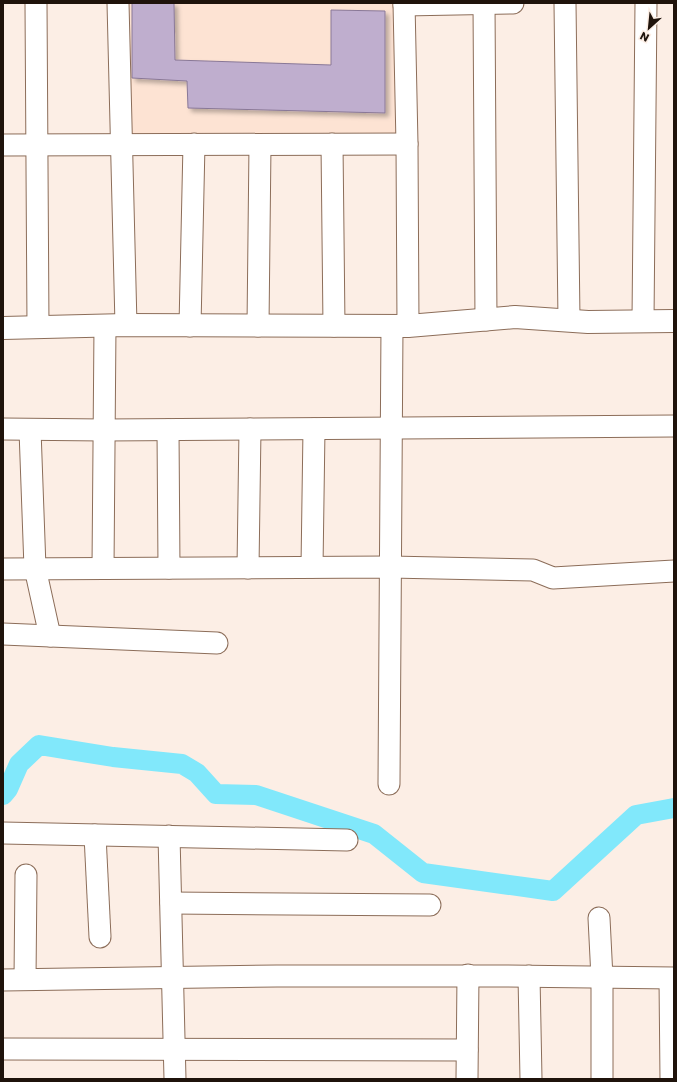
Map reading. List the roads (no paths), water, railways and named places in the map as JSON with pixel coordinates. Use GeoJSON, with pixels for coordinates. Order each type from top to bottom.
{"type":"FeatureCollection","features":[{"type":"Feature","properties":{"kind":"street"},"geometry":{"type":"LineString","coordinates":[[36,3],[38,327]]}},
{"type":"Feature","properties":{"kind":"street"},"geometry":{"type":"LineString","coordinates":[[103,568],[104,430],[115,326],[121,144],[118,3]]}},
{"type":"Feature","properties":{"kind":"street"},"geometry":{"type":"LineString","coordinates":[[484,3],[486,320]]}},
{"type":"Feature","properties":{"kind":"street"},"geometry":{"type":"LineString","coordinates":[[389,784],[391,428],[400,326],[407,144],[404,4],[513,3]]}},
{"type":"Feature","properties":{"kind":"street"},"geometry":{"type":"LineString","coordinates":[[565,3],[568,320]]}},
{"type":"Feature","properties":{"kind":"street"},"geometry":{"type":"LineString","coordinates":[[642,321],[646,3]]}},
{"type":"Feature","properties":{"kind":"street"},"geometry":{"type":"LineString","coordinates":[[190,326],[194,144]]}},
{"type":"Feature","properties":{"kind":"street"},"geometry":{"type":"LineString","coordinates":[[258,326],[260,144]]}},
{"type":"Feature","properties":{"kind":"street"},"geometry":{"type":"LineString","coordinates":[[332,144],[334,326]]}},
{"type":"Feature","properties":{"kind":"street"},"geometry":{"type":"LineString","coordinates":[[3,145],[407,144]]}},
{"type":"Feature","properties":{"kind":"street"},"geometry":{"type":"LineString","coordinates":[[3,328],[115,326],[400,326],[515,317],[568,320],[674,321]]}},
{"type":"Feature","properties":{"kind":"street"},"geometry":{"type":"LineString","coordinates":[[3,429],[168,430],[674,426]]}},
{"type":"Feature","properties":{"kind":"street"},"geometry":{"type":"LineString","coordinates":[[312,568],[314,428]]}},
{"type":"Feature","properties":{"kind":"street"},"geometry":{"type":"LineString","coordinates":[[248,568],[250,429]]}},
{"type":"Feature","properties":{"kind":"street"},"geometry":{"type":"LineString","coordinates":[[30,430],[35,568],[50,636]]}},
{"type":"Feature","properties":{"kind":"street"},"geometry":{"type":"LineString","coordinates":[[168,430],[169,568]]}},
{"type":"Feature","properties":{"kind":"street"},"geometry":{"type":"LineString","coordinates":[[3,569],[390,567],[533,570],[553,578],[674,571]]}},
{"type":"Feature","properties":{"kind":"street"},"geometry":{"type":"LineString","coordinates":[[3,634],[217,643]]}},
{"type":"Feature","properties":{"kind":"street"},"geometry":{"type":"LineString","coordinates":[[3,833],[347,840]]}},
{"type":"Feature","properties":{"kind":"street"},"geometry":{"type":"LineString","coordinates":[[95,835],[100,937]]}},
{"type":"Feature","properties":{"kind":"street"},"geometry":{"type":"LineString","coordinates":[[169,836],[174,977],[175,1079]]}},
{"type":"Feature","properties":{"kind":"street"},"geometry":{"type":"LineString","coordinates":[[25,979],[26,875]]}},
{"type":"Feature","properties":{"kind":"street"},"geometry":{"type":"LineString","coordinates":[[171,903],[430,904]]}},
{"type":"Feature","properties":{"kind":"street"},"geometry":{"type":"LineString","coordinates":[[599,918],[602,978],[602,1079]]}},
{"type":"Feature","properties":{"kind":"street"},"geometry":{"type":"LineString","coordinates":[[3,980],[174,977],[468,976],[672,979],[671,1079]]}},
{"type":"Feature","properties":{"kind":"street"},"geometry":{"type":"LineString","coordinates":[[467,1079],[468,976]]}},
{"type":"Feature","properties":{"kind":"street"},"geometry":{"type":"LineString","coordinates":[[529,976],[531,1079]]}},
{"type":"Feature","properties":{"kind":"street"},"geometry":{"type":"LineString","coordinates":[[3,1049],[467,1050]]}},
{"type":"Feature","properties":{"kind":"waterway"},"geometry":{"type":"LineString","coordinates":[[3,795],[8,789],[19,764],[39,745],[113,757],[182,764],[197,773],[216,794],[256,795],[374,834],[423,873],[553,891],[636,815],[674,808]]}}]}
